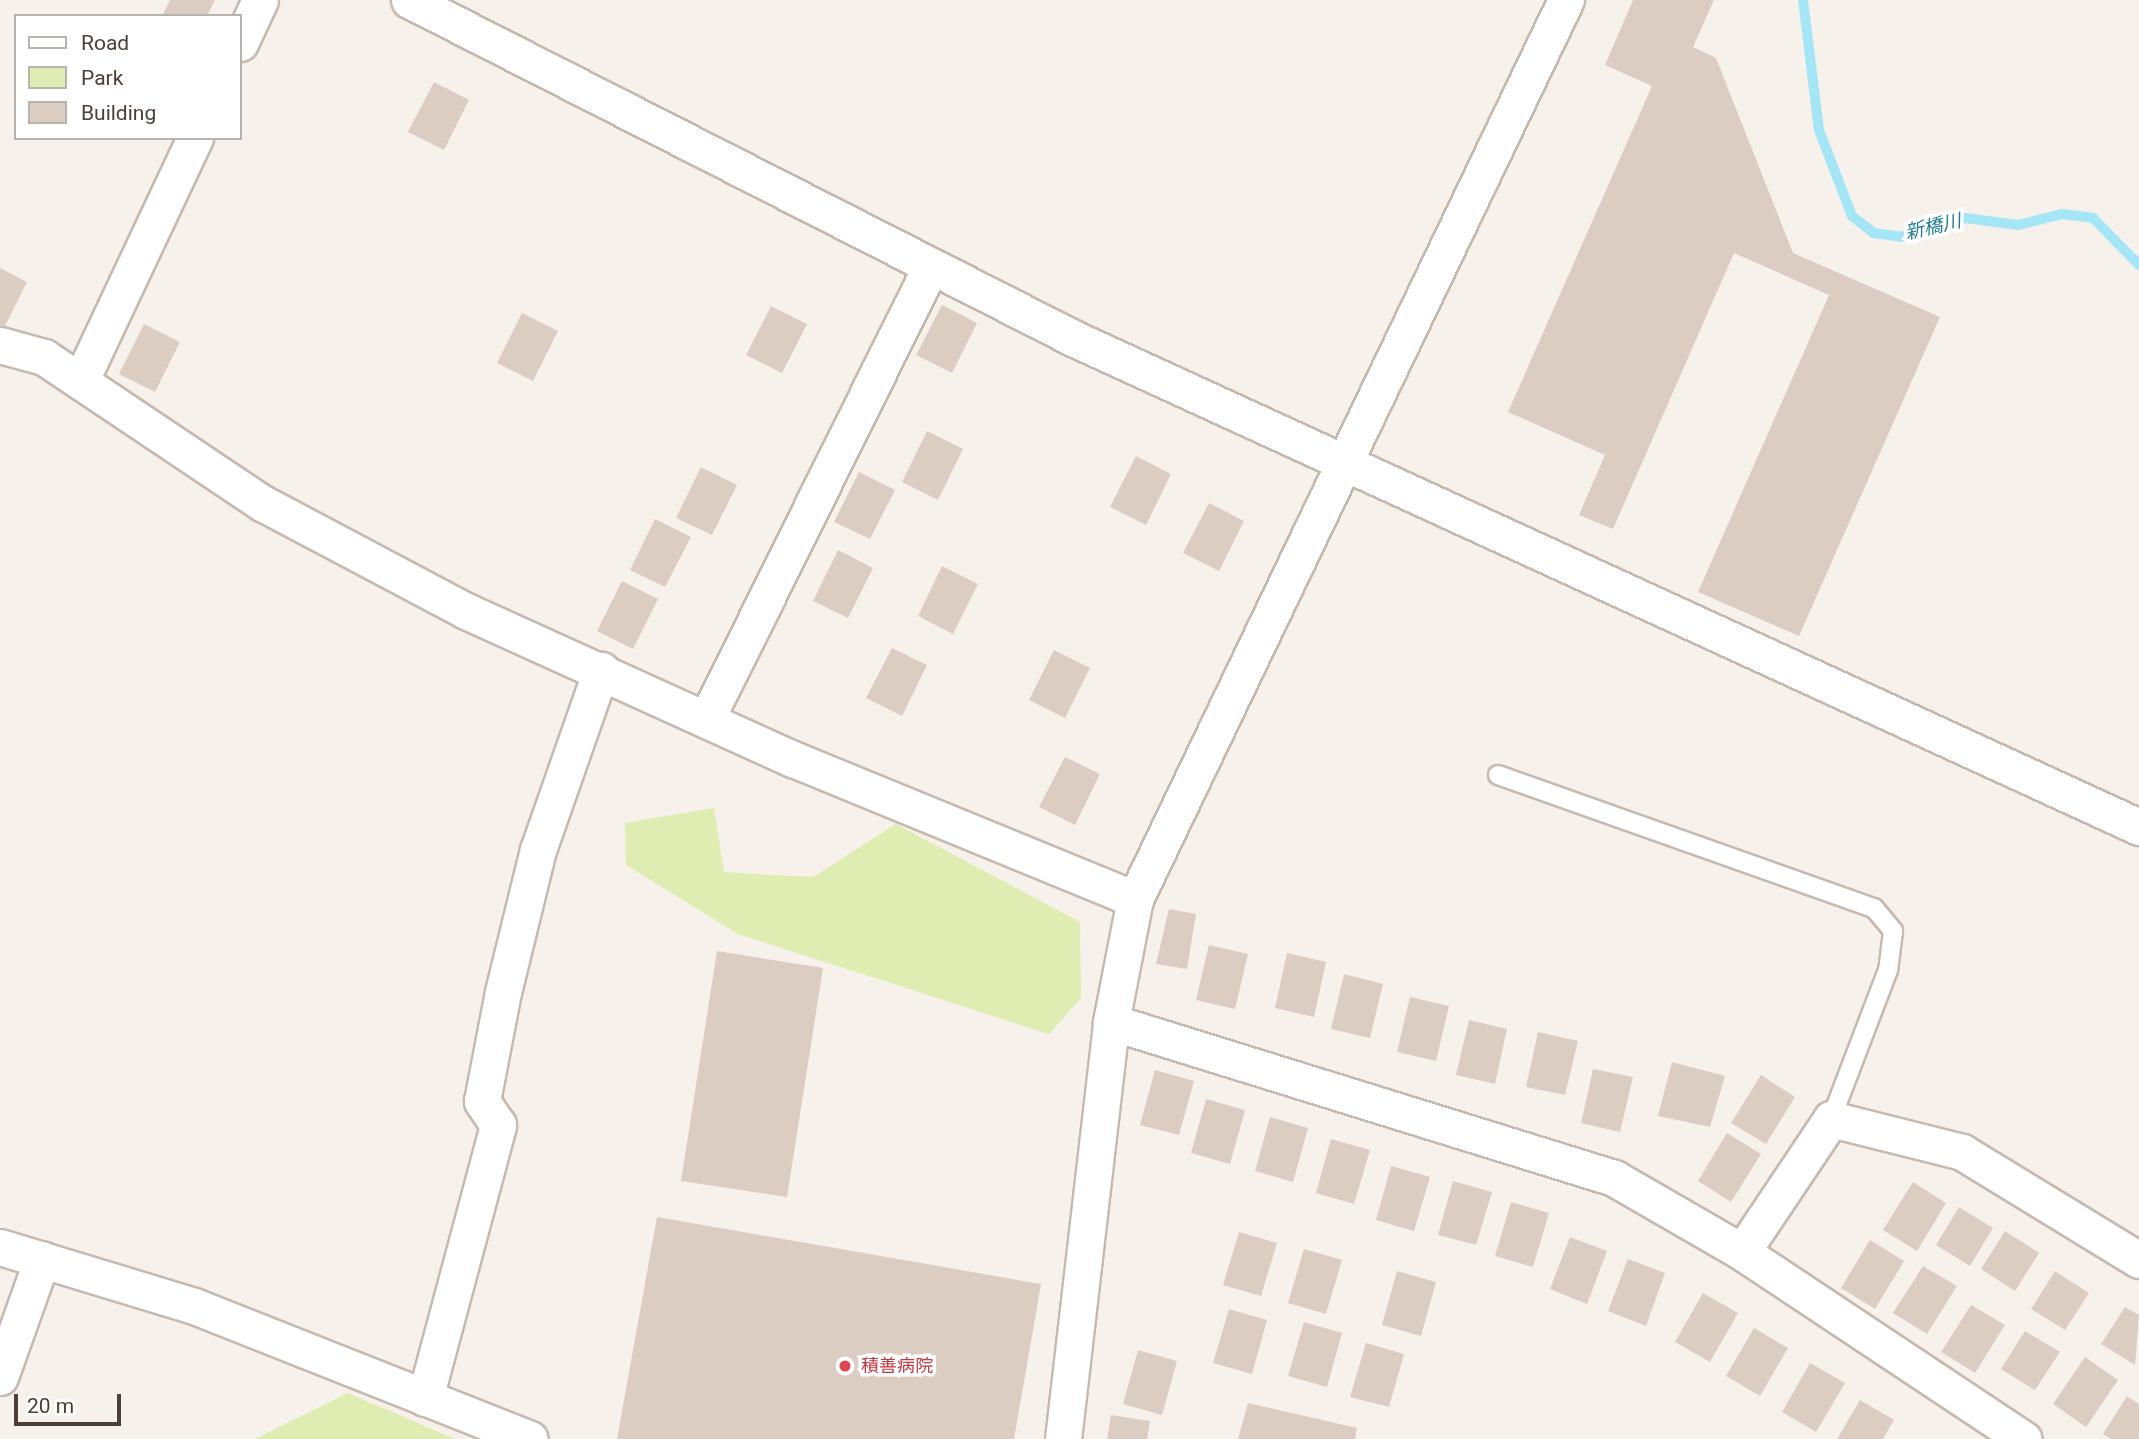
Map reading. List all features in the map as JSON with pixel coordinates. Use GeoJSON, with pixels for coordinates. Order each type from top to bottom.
{"type":"FeatureCollection","features":[{"type":"Feature","properties":{"kind":"street"},"geometry":{"type":"LineString","coordinates":[[242,39],[260,0]]}},
{"type":"Feature","properties":{"kind":"street"},"geometry":{"type":"LineString","coordinates":[[409,0],[1075,339],[1347,460],[2139,828]]}},
{"type":"Feature","properties":{"kind":"street"},"geometry":{"type":"LineString","coordinates":[[1063,1439],[1111,1021],[1135,899],[1566,0]]}},
{"type":"Feature","properties":{"kind":"street"},"geometry":{"type":"LineString","coordinates":[[81,380],[194,140]]}},
{"type":"Feature","properties":{"kind":"street"},"geometry":{"type":"LineString","coordinates":[[708,716],[931,266]]}},
{"type":"Feature","properties":{"kind":"street"},"geometry":{"type":"LineString","coordinates":[[0,345],[44,357],[264,504],[466,611],[708,716],[793,759],[1135,899]]}},
{"type":"Feature","properties":{"kind":"street"},"geometry":{"type":"LineString","coordinates":[[425,1398],[498,1125],[482,1101],[503,992],[538,850],[601,670]]}},
{"type":"Feature","properties":{"kind":"street"},"geometry":{"type":"LineString","coordinates":[[1111,1021],[1614,1178],[1742,1252],[2023,1439]]}},
{"type":"Feature","properties":{"kind":"street"},"geometry":{"type":"LineString","coordinates":[[1742,1252],[1831,1119],[1962,1152],[2137,1252]]}},
{"type":"Feature","properties":{"kind":"street"},"geometry":{"type":"LineString","coordinates":[[0,1247],[194,1306],[530,1439]]}},
{"type":"Feature","properties":{"kind":"street"},"geometry":{"type":"LineString","coordinates":[[0,1377],[42,1259]]}},
{"type":"Feature","properties":{"kind":"lane"},"geometry":{"type":"LineString","coordinates":[[1498,775],[1874,908],[1893,931],[1888,970],[1831,1119]]}},
{"type":"Feature","properties":{"kind":"green space"},"geometry":{"type":"Polygon","coordinates":[[[714,808],[724,872],[813,877],[896,824],[1080,922],[1081,998],[1049,1034],[738,934],[626,865],[625,823],[714,808]]]}},
{"type":"Feature","properties":{"kind":"green space"},"geometry":{"type":"Polygon","coordinates":[[[348,1393],[455,1439],[255,1439],[348,1393]]]}},
{"type":"Feature","properties":{"kind":"building"},"geometry":{"type":"Polygon","coordinates":[[[170,0],[215,0],[208,14],[163,14],[170,0]]]}},
{"type":"Feature","properties":{"kind":"building"},"geometry":{"type":"Polygon","coordinates":[[[1633,0],[1714,0],[1693,47],[1716,58],[1793,253],[1940,317],[1799,636],[1698,592],[1829,295],[1734,253],[1613,529],[1579,515],[1605,455],[1508,412],[1652,86],[1605,65],[1633,0]]]}},
{"type":"Feature","properties":{"kind":"building"},"geometry":{"type":"Polygon","coordinates":[[[434,82],[469,100],[444,150],[408,132],[434,82]]]}},
{"type":"Feature","properties":{"kind":"building"},"geometry":{"type":"Polygon","coordinates":[[[0,268],[27,282],[0,336],[0,268]]]}},
{"type":"Feature","properties":{"kind":"building"},"geometry":{"type":"Polygon","coordinates":[[[942,305],[977,323],[952,373],[916,355],[942,305]]]}},
{"type":"Feature","properties":{"kind":"building"},"geometry":{"type":"Polygon","coordinates":[[[771,306],[807,324],[782,373],[746,355],[771,306]]]}},
{"type":"Feature","properties":{"kind":"building"},"geometry":{"type":"Polygon","coordinates":[[[522,313],[558,331],[533,381],[497,363],[522,313]]]}},
{"type":"Feature","properties":{"kind":"building"},"geometry":{"type":"Polygon","coordinates":[[[144,324],[180,342],[155,392],[119,374],[144,324]]]}},
{"type":"Feature","properties":{"kind":"building"},"geometry":{"type":"Polygon","coordinates":[[[927,431],[963,449],[938,500],[902,482],[927,431]]]}},
{"type":"Feature","properties":{"kind":"building"},"geometry":{"type":"Polygon","coordinates":[[[1136,456],[1171,474],[1146,525],[1110,507],[1136,456]]]}},
{"type":"Feature","properties":{"kind":"building"},"geometry":{"type":"Polygon","coordinates":[[[701,467],[737,485],[712,535],[676,518],[701,467]]]}},
{"type":"Feature","properties":{"kind":"building"},"geometry":{"type":"Polygon","coordinates":[[[859,472],[895,490],[870,539],[834,522],[859,472]]]}},
{"type":"Feature","properties":{"kind":"building"},"geometry":{"type":"Polygon","coordinates":[[[1209,503],[1244,521],[1219,571],[1183,553],[1209,503]]]}},
{"type":"Feature","properties":{"kind":"building"},"geometry":{"type":"Polygon","coordinates":[[[655,519],[691,537],[665,587],[630,570],[655,519]]]}},
{"type":"Feature","properties":{"kind":"building"},"geometry":{"type":"Polygon","coordinates":[[[838,550],[873,568],[848,618],[813,601],[838,550]]]}},
{"type":"Feature","properties":{"kind":"building"},"geometry":{"type":"Polygon","coordinates":[[[942,566],[978,584],[953,634],[918,616],[942,566]]]}},
{"type":"Feature","properties":{"kind":"building"},"geometry":{"type":"Polygon","coordinates":[[[622,581],[658,599],[633,649],[597,631],[622,581]]]}},
{"type":"Feature","properties":{"kind":"building"},"geometry":{"type":"Polygon","coordinates":[[[892,648],[927,665],[902,716],[866,698],[892,648]]]}},
{"type":"Feature","properties":{"kind":"building"},"geometry":{"type":"Polygon","coordinates":[[[1054,650],[1090,668],[1065,718],[1029,700],[1054,650]]]}},
{"type":"Feature","properties":{"kind":"building"},"geometry":{"type":"Polygon","coordinates":[[[1065,757],[1100,774],[1075,825],[1039,807],[1065,757]]]}},
{"type":"Feature","properties":{"kind":"building"},"geometry":{"type":"Polygon","coordinates":[[[1169,909],[1196,914],[1187,969],[1156,964],[1169,909]]]}},
{"type":"Feature","properties":{"kind":"building"},"geometry":{"type":"Polygon","coordinates":[[[1209,945],[1248,954],[1235,1009],[1196,1000],[1209,945]]]}},
{"type":"Feature","properties":{"kind":"building"},"geometry":{"type":"Polygon","coordinates":[[[717,951],[823,968],[787,1197],[681,1181],[717,951]]]}},
{"type":"Feature","properties":{"kind":"building"},"geometry":{"type":"Polygon","coordinates":[[[1287,953],[1326,962],[1314,1017],[1275,1008],[1287,953]]]}},
{"type":"Feature","properties":{"kind":"building"},"geometry":{"type":"Polygon","coordinates":[[[1344,974],[1383,984],[1370,1038],[1331,1029],[1344,974]]]}},
{"type":"Feature","properties":{"kind":"building"},"geometry":{"type":"Polygon","coordinates":[[[1410,997],[1449,1006],[1436,1061],[1397,1052],[1410,997]]]}},
{"type":"Feature","properties":{"kind":"building"},"geometry":{"type":"Polygon","coordinates":[[[1469,1020],[1507,1029],[1495,1084],[1456,1075],[1469,1020]]]}},
{"type":"Feature","properties":{"kind":"building"},"geometry":{"type":"Polygon","coordinates":[[[1538,1032],[1578,1041],[1565,1095],[1526,1087],[1538,1032]]]}},
{"type":"Feature","properties":{"kind":"building"},"geometry":{"type":"Polygon","coordinates":[[[1672,1062],[1725,1076],[1710,1127],[1658,1116],[1672,1062]]]}},
{"type":"Feature","properties":{"kind":"building"},"geometry":{"type":"Polygon","coordinates":[[[1593,1069],[1633,1077],[1620,1132],[1581,1123],[1593,1069]]]}},
{"type":"Feature","properties":{"kind":"building"},"geometry":{"type":"Polygon","coordinates":[[[1155,1070],[1194,1081],[1179,1135],[1140,1125],[1155,1070]]]}},
{"type":"Feature","properties":{"kind":"building"},"geometry":{"type":"Polygon","coordinates":[[[1761,1075],[1795,1097],[1766,1144],[1731,1123],[1761,1075]]]}},
{"type":"Feature","properties":{"kind":"building"},"geometry":{"type":"Polygon","coordinates":[[[1206,1099],[1245,1110],[1230,1164],[1191,1153],[1206,1099]]]}},
{"type":"Feature","properties":{"kind":"building"},"geometry":{"type":"Polygon","coordinates":[[[1270,1117],[1308,1128],[1293,1182],[1255,1171],[1270,1117]]]}},
{"type":"Feature","properties":{"kind":"building"},"geometry":{"type":"Polygon","coordinates":[[[1727,1133],[1761,1154],[1731,1202],[1698,1181],[1727,1133]]]}},
{"type":"Feature","properties":{"kind":"building"},"geometry":{"type":"Polygon","coordinates":[[[1331,1139],[1370,1150],[1354,1204],[1316,1193],[1331,1139]]]}},
{"type":"Feature","properties":{"kind":"building"},"geometry":{"type":"Polygon","coordinates":[[[1391,1166],[1430,1177],[1414,1231],[1376,1220],[1391,1166]]]}},
{"type":"Feature","properties":{"kind":"building"},"geometry":{"type":"Polygon","coordinates":[[[1453,1181],[1492,1192],[1476,1245],[1438,1235],[1453,1181]]]}},
{"type":"Feature","properties":{"kind":"building"},"geometry":{"type":"Polygon","coordinates":[[[1913,1182],[1946,1203],[1917,1251],[1883,1230],[1913,1182]]]}},
{"type":"Feature","properties":{"kind":"building"},"geometry":{"type":"Polygon","coordinates":[[[1511,1202],[1549,1213],[1533,1267],[1495,1256],[1511,1202]]]}},
{"type":"Feature","properties":{"kind":"building"},"geometry":{"type":"Polygon","coordinates":[[[1959,1207],[1993,1228],[1970,1266],[1936,1245],[1959,1207]]]}},
{"type":"Feature","properties":{"kind":"building"},"geometry":{"type":"Polygon","coordinates":[[[657,1217],[1041,1284],[1014,1439],[617,1439],[657,1217]]]}},
{"type":"Feature","properties":{"kind":"building"},"geometry":{"type":"Polygon","coordinates":[[[2005,1231],[2039,1253],[2015,1291],[1981,1269],[2005,1231]]]}},
{"type":"Feature","properties":{"kind":"building"},"geometry":{"type":"Polygon","coordinates":[[[1239,1232],[1277,1243],[1261,1296],[1223,1285],[1239,1232]]]}},
{"type":"Feature","properties":{"kind":"building"},"geometry":{"type":"Polygon","coordinates":[[[1570,1237],[1607,1251],[1587,1304],[1550,1289],[1570,1237]]]}},
{"type":"Feature","properties":{"kind":"building"},"geometry":{"type":"Polygon","coordinates":[[[1870,1240],[1904,1261],[1875,1309],[1841,1288],[1870,1240]]]}},
{"type":"Feature","properties":{"kind":"building"},"geometry":{"type":"Polygon","coordinates":[[[1304,1249],[1342,1260],[1326,1314],[1288,1303],[1304,1249]]]}},
{"type":"Feature","properties":{"kind":"building"},"geometry":{"type":"Polygon","coordinates":[[[1628,1259],[1665,1273],[1646,1326],[1608,1311],[1628,1259]]]}},
{"type":"Feature","properties":{"kind":"building"},"geometry":{"type":"Polygon","coordinates":[[[1923,1266],[1957,1286],[1927,1334],[1893,1313],[1923,1266]]]}},
{"type":"Feature","properties":{"kind":"building"},"geometry":{"type":"Polygon","coordinates":[[[1397,1271],[1436,1282],[1421,1336],[1382,1325],[1397,1271]]]}},
{"type":"Feature","properties":{"kind":"building"},"geometry":{"type":"Polygon","coordinates":[[[2055,1271],[2089,1293],[2065,1330],[2031,1309],[2055,1271]]]}},
{"type":"Feature","properties":{"kind":"building"},"geometry":{"type":"Polygon","coordinates":[[[1703,1293],[1738,1313],[1710,1362],[1675,1342],[1703,1293]]]}},
{"type":"Feature","properties":{"kind":"building"},"geometry":{"type":"Polygon","coordinates":[[[1971,1305],[2005,1325],[1975,1373],[1941,1352],[1971,1305]]]}},
{"type":"Feature","properties":{"kind":"building"},"geometry":{"type":"Polygon","coordinates":[[[2125,1307],[2139,1315],[2135,1365],[2101,1344],[2125,1307]]]}},
{"type":"Feature","properties":{"kind":"building"},"geometry":{"type":"Polygon","coordinates":[[[1229,1309],[1267,1320],[1252,1374],[1213,1363],[1229,1309]]]}},
{"type":"Feature","properties":{"kind":"building"},"geometry":{"type":"Polygon","coordinates":[[[1304,1322],[1342,1333],[1327,1387],[1288,1376],[1304,1322]]]}},
{"type":"Feature","properties":{"kind":"building"},"geometry":{"type":"Polygon","coordinates":[[[1754,1328],[1788,1348],[1760,1396],[1726,1376],[1754,1328]]]}},
{"type":"Feature","properties":{"kind":"building"},"geometry":{"type":"Polygon","coordinates":[[[2025,1331],[2060,1352],[2035,1390],[2001,1369],[2025,1331]]]}},
{"type":"Feature","properties":{"kind":"building"},"geometry":{"type":"Polygon","coordinates":[[[1366,1343],[1404,1354],[1389,1407],[1350,1397],[1366,1343]]]}},
{"type":"Feature","properties":{"kind":"building"},"geometry":{"type":"Polygon","coordinates":[[[1138,1350],[1177,1361],[1162,1415],[1123,1404],[1138,1350]]]}},
{"type":"Feature","properties":{"kind":"building"},"geometry":{"type":"Polygon","coordinates":[[[2085,1357],[2118,1380],[2086,1427],[2053,1404],[2085,1357]]]}},
{"type":"Feature","properties":{"kind":"building"},"geometry":{"type":"Polygon","coordinates":[[[1810,1363],[1845,1383],[1816,1432],[1782,1412],[1810,1363]]]}},
{"type":"Feature","properties":{"kind":"building"},"geometry":{"type":"Polygon","coordinates":[[[2127,1396],[2139,1404],[2139,1439],[2111,1439],[2103,1434],[2127,1396]]]}},
{"type":"Feature","properties":{"kind":"building"},"geometry":{"type":"Polygon","coordinates":[[[1860,1400],[1894,1420],[1883,1439],[1837,1439],[1860,1400]]]}},
{"type":"Feature","properties":{"kind":"building"},"geometry":{"type":"Polygon","coordinates":[[[1248,1403],[1357,1428],[1355,1439],[1238,1439],[1248,1403]]]}},
{"type":"Feature","properties":{"kind":"building"},"geometry":{"type":"Polygon","coordinates":[[[1111,1415],[1150,1421],[1147,1439],[1107,1439],[1111,1415]]]}},
{"type":"Feature","properties":{"kind":"waterway","name":"新橋川"},"geometry":{"type":"LineString","coordinates":[[1803,0],[1819,130],[1852,216],[1874,233],[1901,237],[1966,218],[2018,225],[2062,214],[2093,218],[2139,265]]}},
{"type":"Feature","properties":{"kind":"place","name":"積善病院"},"geometry":{"type":"Point","coordinates":[845,1366]}}]}
